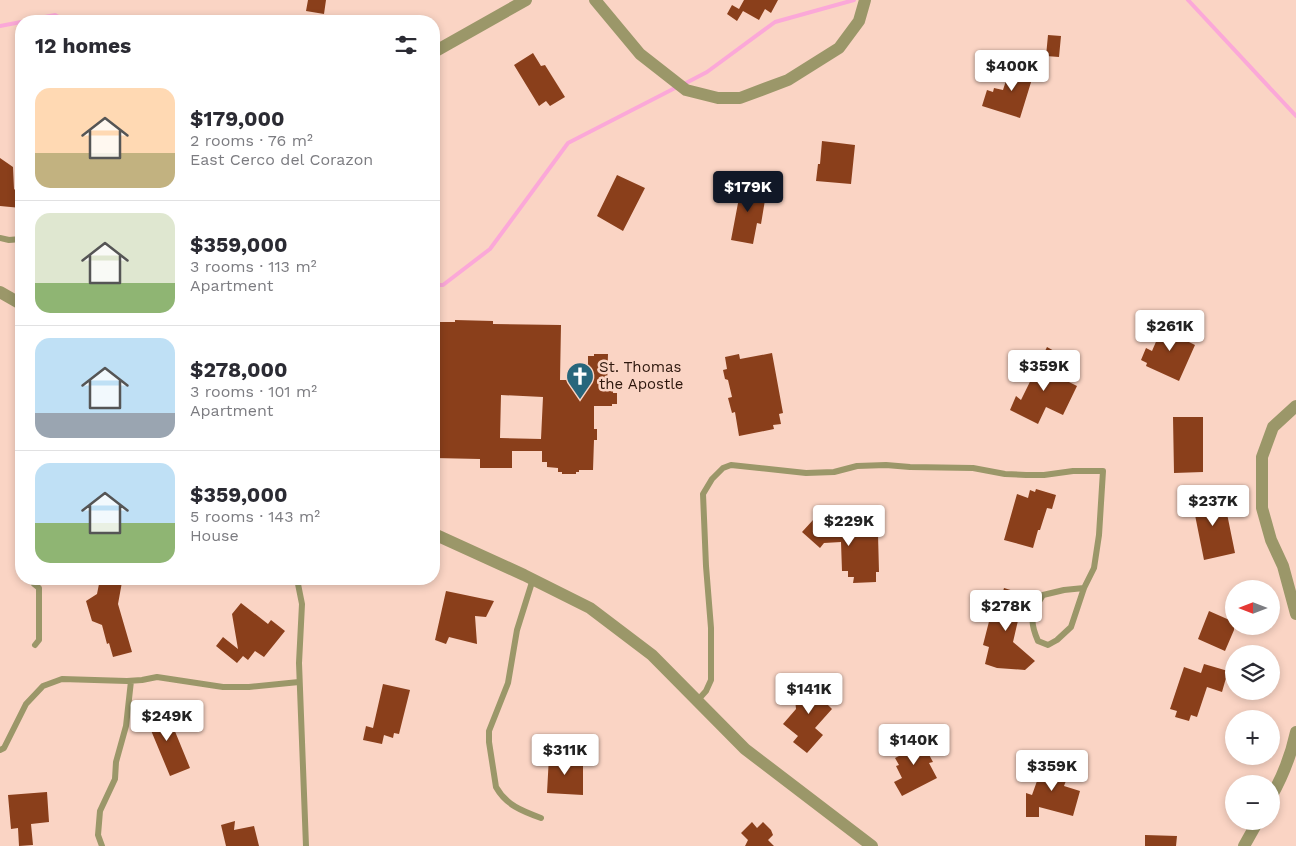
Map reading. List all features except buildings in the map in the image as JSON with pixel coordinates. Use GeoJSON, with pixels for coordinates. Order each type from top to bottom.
{"type":"FeatureCollection","features":[{"type":"Feature","properties":{"kind":"street"},"geometry":{"type":"LineString","coordinates":[[440,49],[526,0]]}},
{"type":"Feature","properties":{"kind":"street"},"geometry":{"type":"LineString","coordinates":[[595,0],[640,54],[686,90],[718,98],[740,98],[788,80],[839,48],[859,20],[865,0]]}},
{"type":"Feature","properties":{"kind":"street"},"geometry":{"type":"LineString","coordinates":[[0,292],[15,301]]}},
{"type":"Feature","properties":{"kind":"street"},"geometry":{"type":"LineString","coordinates":[[1296,406],[1272,427],[1262,457],[1262,508],[1271,540],[1284,566],[1296,614]]}},
{"type":"Feature","properties":{"kind":"street"},"geometry":{"type":"LineString","coordinates":[[440,537],[590,608],[652,655],[744,748],[872,846]]}},
{"type":"Feature","properties":{"kind":"street"},"geometry":{"type":"LineString","coordinates":[[1280,781],[1293,747],[1296,732]]}},
{"type":"Feature","properties":{"kind":"street"},"geometry":{"type":"LineString","coordinates":[[1244,846],[1253,830]]}},
{"type":"Feature","properties":{"kind":"lane"},"geometry":{"type":"LineString","coordinates":[[0,238],[15,240]]}},
{"type":"Feature","properties":{"kind":"lane"},"geometry":{"type":"LineString","coordinates":[[697,701],[706,691],[710,680],[711,628],[703,494],[712,479],[723,468],[731,465],[806,473],[834,472],[857,466],[886,465],[973,468],[1005,474],[1026,475],[1044,475],[1073,471],[1103,471],[1102,507],[1094,568],[1084,588],[1071,627],[1057,640],[1048,645],[1038,641],[1032,627],[1033,610],[1043,595],[1084,588]]}},
{"type":"Feature","properties":{"kind":"lane"},"geometry":{"type":"LineString","coordinates":[[532,579],[517,630],[508,683],[491,724],[489,742],[496,787],[500,793],[513,806],[541,818]]}},
{"type":"Feature","properties":{"kind":"lane"},"geometry":{"type":"LineString","coordinates":[[35,585],[38,588],[38,640],[35,645]]}},
{"type":"Feature","properties":{"kind":"lane"},"geometry":{"type":"LineString","coordinates":[[298,585],[302,604],[299,663],[306,846]]}},
{"type":"Feature","properties":{"kind":"lane"},"geometry":{"type":"LineString","coordinates":[[0,750],[4,748],[26,704],[43,686],[62,679],[131,680],[157,677],[223,687],[249,687],[300,682]]}},
{"type":"Feature","properties":{"kind":"lane"},"geometry":{"type":"LineString","coordinates":[[102,846],[98,835],[100,811],[115,779],[116,762],[126,726],[131,680]]}},
{"type":"Feature","properties":{"kind":"waterway"},"geometry":{"type":"LineString","coordinates":[[684,84],[707,72],[775,22],[854,0]]}},
{"type":"Feature","properties":{"kind":"waterway"},"geometry":{"type":"LineString","coordinates":[[1188,0],[1296,116]]}},
{"type":"Feature","properties":{"kind":"waterway"},"geometry":{"type":"LineString","coordinates":[[0,26],[15,23]]}},
{"type":"Feature","properties":{"kind":"waterway"},"geometry":{"type":"LineString","coordinates":[[440,285],[443,285],[490,249],[568,143],[677,87]]}},
{"type":"Feature","properties":{"kind":"place","name":"St. Thomas the Apostle"},"geometry":{"type":"Point","coordinates":[580,400]}}]}
